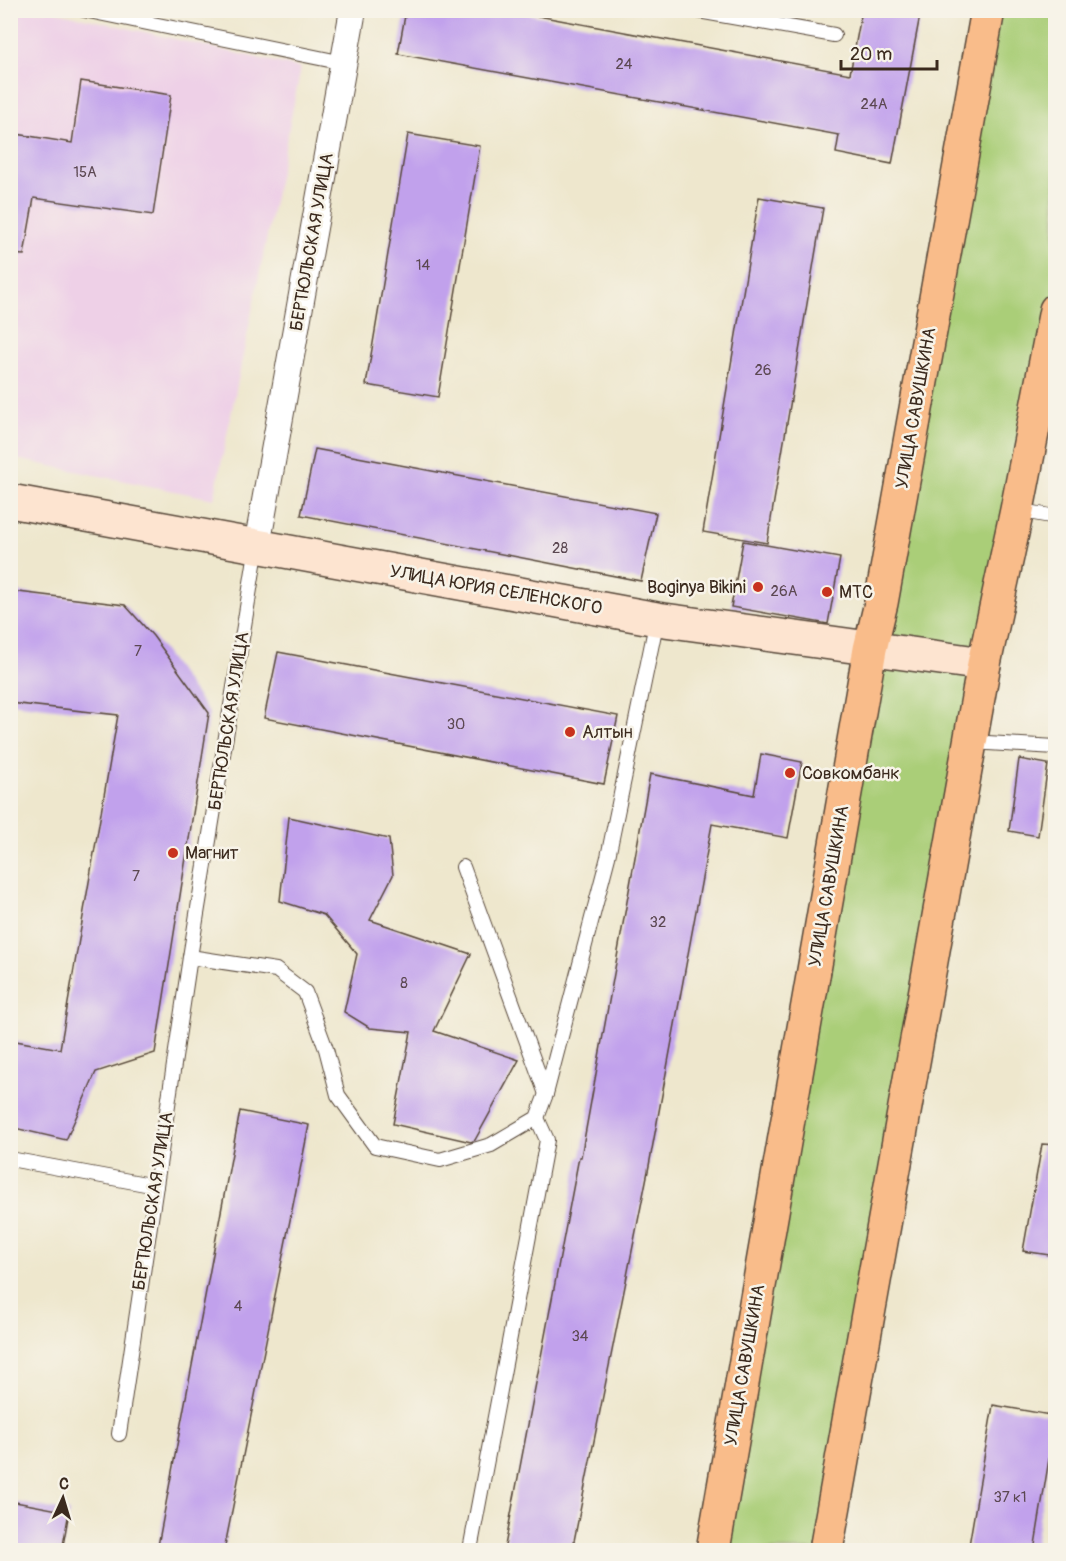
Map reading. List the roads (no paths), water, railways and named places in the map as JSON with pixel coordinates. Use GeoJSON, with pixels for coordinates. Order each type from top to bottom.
{"type":"FeatureCollection","features":[{"type":"Feature","properties":{"kind":"highway","name":"УЛИЦА САВУШКИНА"},"geometry":{"type":"LineString","coordinates":[[713,1551],[870,649],[881,603],[988,10]]}},
{"type":"Feature","properties":{"kind":"highway"},"geometry":{"type":"LineString","coordinates":[[826,1551],[984,664],[1056,310]]}},
{"type":"Feature","properties":{"kind":"street","name":"БЕРТЮЛЬСКАЯ УЛИЦА"},"geometry":{"type":"LineString","coordinates":[[257,546],[353,10]]}},
{"type":"Feature","properties":{"kind":"street","name":"УЛИЦА ЮРИЯ СЕЛЕНСКОГО"},"geometry":{"type":"LineString","coordinates":[[10,501],[657,619],[984,664]]}},
{"type":"Feature","properties":{"kind":"lane"},"geometry":{"type":"LineString","coordinates":[[84,10],[344,63]]}},
{"type":"Feature","properties":{"kind":"lane"},"geometry":{"type":"LineString","coordinates":[[693,10],[834,35]]}},
{"type":"Feature","properties":{"kind":"lane"},"geometry":{"type":"LineString","coordinates":[[1017,510],[1056,517]]}},
{"type":"Feature","properties":{"kind":"lane","name":"БЕРТЮЛЬСКАЯ УЛИЦА"},"geometry":{"type":"LineString","coordinates":[[119,1434],[190,957],[257,546]]}},
{"type":"Feature","properties":{"kind":"lane"},"geometry":{"type":"LineString","coordinates":[[190,957],[276,970],[305,992],[326,1048],[338,1095],[375,1146],[440,1160],[491,1145],[537,1118],[546,1094],[608,857],[657,619]]}},
{"type":"Feature","properties":{"kind":"lane"},"geometry":{"type":"LineString","coordinates":[[970,742],[1056,747]]}},
{"type":"Feature","properties":{"kind":"lane"},"geometry":{"type":"LineString","coordinates":[[463,867],[546,1094]]}},
{"type":"Feature","properties":{"kind":"lane"},"geometry":{"type":"LineString","coordinates":[[470,1551],[547,1140],[537,1118]]}},
{"type":"Feature","properties":{"kind":"lane"},"geometry":{"type":"LineString","coordinates":[[10,1159],[156,1186]]}},
{"type":"Feature","properties":{"kind":"place","name":"Boginya Bikini"},"geometry":{"type":"Point","coordinates":[758,587]}},
{"type":"Feature","properties":{"kind":"place","name":"МТС"},"geometry":{"type":"Point","coordinates":[827,592]}},
{"type":"Feature","properties":{"kind":"place","name":"Алтын"},"geometry":{"type":"Point","coordinates":[570,732]}},
{"type":"Feature","properties":{"kind":"place","name":"Совкомбанк"},"geometry":{"type":"Point","coordinates":[790,773]}},
{"type":"Feature","properties":{"kind":"place","name":"Магнит"},"geometry":{"type":"Point","coordinates":[173,853]}}]}
